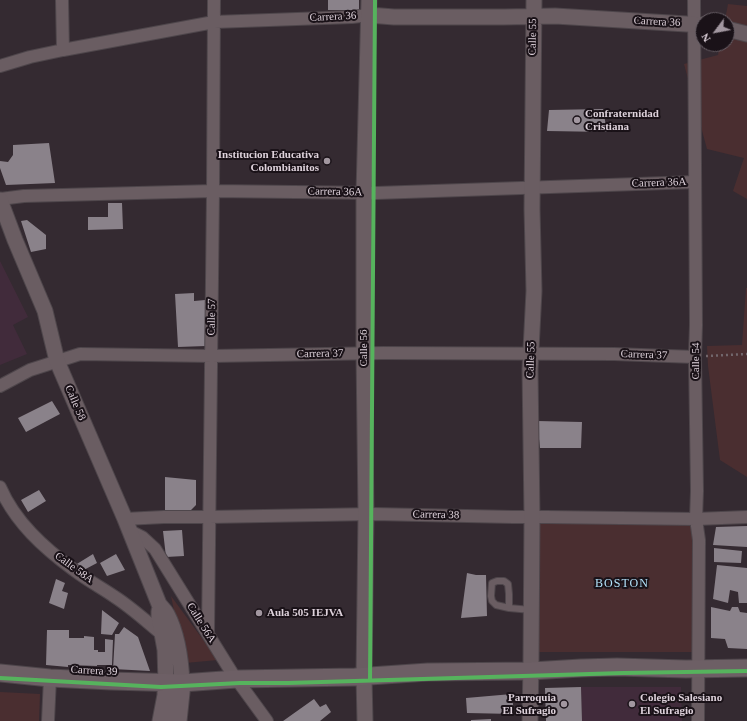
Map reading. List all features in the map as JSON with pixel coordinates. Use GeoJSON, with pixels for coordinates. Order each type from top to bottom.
{"type":"FeatureCollection","features":[{"type":"Feature","properties":{"kind":"main road","name":"Carrera 39"},"geometry":{"type":"LineString","coordinates":[[0,673],[50,678],[174,683],[237,679],[364,676],[428,672],[531,671],[623,667],[699,669],[747,668]]}},
{"type":"Feature","properties":{"kind":"main road","name":"Calle 58"},"geometry":{"type":"LineString","coordinates":[[161,721],[166,695],[174,683]]}},
{"type":"Feature","properties":{"kind":"main road","name":"Calle 58"},"geometry":{"type":"LineString","coordinates":[[174,683],[178,721]]}},
{"type":"Feature","properties":{"kind":"street"},"geometry":{"type":"LineString","coordinates":[[62,0],[63,50]]}},
{"type":"Feature","properties":{"kind":"street","name":"Calle 57"},"geometry":{"type":"LineString","coordinates":[[208,634],[212,356],[214,0]]}},
{"type":"Feature","properties":{"kind":"street","name":"Calle 56"},"geometry":{"type":"LineString","coordinates":[[365,721],[364,676],[366,514],[364,193],[369,0]]}},
{"type":"Feature","properties":{"kind":"street","name":"Calle 55"},"geometry":{"type":"LineString","coordinates":[[530,721],[532,517],[530,377],[534,291],[532,188],[534,0]]}},
{"type":"Feature","properties":{"kind":"street","name":"Calle 54"},"geometry":{"type":"LineString","coordinates":[[694,0],[696,12]]}},
{"type":"Feature","properties":{"kind":"street","name":"Carrera 36"},"geometry":{"type":"LineString","coordinates":[[0,66],[30,57],[63,50],[214,22],[352,17],[369,15],[402,17],[555,16],[695,24]]}},
{"type":"Feature","properties":{"kind":"street"},"geometry":{"type":"LineString","coordinates":[[735,31],[747,34]]}},
{"type":"Feature","properties":{"kind":"street","name":"Calle 54"},"geometry":{"type":"LineString","coordinates":[[698,52],[694,182],[696,519],[700,540],[698,721]]}},
{"type":"Feature","properties":{"kind":"street","name":"Carrera 36A"},"geometry":{"type":"LineString","coordinates":[[0,199],[24,196],[213,191],[364,193],[694,182]]}},
{"type":"Feature","properties":{"kind":"street","name":"Calle 58"},"geometry":{"type":"LineString","coordinates":[[0,199],[15,240],[45,311],[57,361],[159,604],[166,613],[174,634],[180,656],[174,683]]}},
{"type":"Feature","properties":{"kind":"street","name":"Carrera 37"},"geometry":{"type":"LineString","coordinates":[[0,386],[30,370],[80,354],[212,356],[364,353],[614,354],[695,357]]}},
{"type":"Feature","properties":{"kind":"street","name":"Calle 58A"},"geometry":{"type":"LineString","coordinates":[[0,487],[4,497],[23,525],[37,540],[74,571],[116,598],[163,635]]}},
{"type":"Feature","properties":{"kind":"street","name":"Carrera 38"},"geometry":{"type":"LineString","coordinates":[[127,525],[164,517],[366,514],[696,519],[747,517]]}},
{"type":"Feature","properties":{"kind":"street","name":"Calle 56A"},"geometry":{"type":"LineString","coordinates":[[127,525],[142,536],[155,549],[237,679],[267,721]]}},
{"type":"Feature","properties":{"kind":"street","name":"Calle 58"},"geometry":{"type":"LineString","coordinates":[[159,604],[159,617],[174,683]]}},
{"type":"Feature","properties":{"kind":"street"},"geometry":{"type":"LineString","coordinates":[[48,721],[50,678]]}},
{"type":"Feature","properties":{"kind":"lane"},"geometry":{"type":"LineString","coordinates":[[509,608],[508,584],[504,581],[492,583],[491,596],[492,601],[496,605],[509,608],[531,610]]}},
{"type":"Feature","properties":{"kind":"path"},"geometry":{"type":"LineString","coordinates":[[695,357],[745,354]]}},
{"type":"Feature","properties":{"kind":"shaded area"},"geometry":{"type":"Polygon","coordinates":[[[728,4],[747,6],[747,199],[733,191],[744,158],[707,149],[684,64],[718,55],[719,52],[735,52],[735,12],[726,12],[728,4]]]}},
{"type":"Feature","properties":{"kind":"shaded area"},"geometry":{"type":"Polygon","coordinates":[[[0,261],[28,317],[13,325],[27,354],[0,365],[0,261]]]}},
{"type":"Feature","properties":{"kind":"shaded area"},"geometry":{"type":"Polygon","coordinates":[[[746,288],[747,477],[720,460],[708,366],[707,346],[742,345],[746,288]]]}},
{"type":"Feature","properties":{"kind":"shaded area"},"geometry":{"type":"Polygon","coordinates":[[[535,520],[695,521],[696,652],[535,652],[535,520]]]}},
{"type":"Feature","properties":{"kind":"shaded area"},"geometry":{"type":"Polygon","coordinates":[[[171,596],[218,660],[185,663],[171,596]]]}},
{"type":"Feature","properties":{"kind":"shaded area","name":"Colegio Salesiano El Sufragio"},"geometry":{"type":"Polygon","coordinates":[[[581,687],[681,687],[682,721],[582,721],[581,687]]]}},
{"type":"Feature","properties":{"kind":"shaded area"},"geometry":{"type":"Polygon","coordinates":[[[0,692],[40,694],[39,721],[0,721],[0,692]]]}},
{"type":"Feature","properties":{"kind":"building"},"geometry":{"type":"Polygon","coordinates":[[[328,0],[359,0],[359,10],[328,10],[328,0]]]}},
{"type":"Feature","properties":{"kind":"building","name":"Confraternidad Cristiana"},"geometry":{"type":"Polygon","coordinates":[[[603,109],[607,132],[547,131],[549,110],[603,109]]]}},
{"type":"Feature","properties":{"kind":"building"},"geometry":{"type":"Polygon","coordinates":[[[49,143],[55,183],[6,185],[0,168],[0,161],[8,162],[13,155],[13,145],[49,143]]]}},
{"type":"Feature","properties":{"kind":"building"},"geometry":{"type":"Polygon","coordinates":[[[108,203],[122,203],[123,229],[88,230],[88,217],[108,217],[108,203]]]}},
{"type":"Feature","properties":{"kind":"building"},"geometry":{"type":"Polygon","coordinates":[[[27,220],[46,235],[46,249],[31,252],[21,221],[27,220]]]}},
{"type":"Feature","properties":{"kind":"building"},"geometry":{"type":"Polygon","coordinates":[[[194,293],[194,301],[205,300],[206,346],[178,347],[175,294],[194,293]]]}},
{"type":"Feature","properties":{"kind":"building"},"geometry":{"type":"Polygon","coordinates":[[[52,401],[60,414],[26,432],[18,418],[52,401]]]}},
{"type":"Feature","properties":{"kind":"building"},"geometry":{"type":"Polygon","coordinates":[[[537,421],[582,422],[581,448],[540,448],[537,421]]]}},
{"type":"Feature","properties":{"kind":"building"},"geometry":{"type":"Polygon","coordinates":[[[165,477],[196,480],[196,505],[189,512],[165,512],[165,477]]]}},
{"type":"Feature","properties":{"kind":"building"},"geometry":{"type":"Polygon","coordinates":[[[39,490],[46,501],[28,512],[21,500],[39,490]]]}},
{"type":"Feature","properties":{"kind":"building"},"geometry":{"type":"Polygon","coordinates":[[[747,526],[747,547],[713,545],[716,527],[747,526]]]}},
{"type":"Feature","properties":{"kind":"building"},"geometry":{"type":"Polygon","coordinates":[[[182,530],[184,556],[166,557],[163,531],[182,530]]]}},
{"type":"Feature","properties":{"kind":"building"},"geometry":{"type":"Polygon","coordinates":[[[714,548],[742,551],[741,563],[714,562],[714,548]]]}},
{"type":"Feature","properties":{"kind":"building"},"geometry":{"type":"Polygon","coordinates":[[[93,554],[97,563],[80,572],[72,567],[93,554]]]}},
{"type":"Feature","properties":{"kind":"building"},"geometry":{"type":"Polygon","coordinates":[[[116,554],[125,570],[107,576],[100,563],[116,554]]]}},
{"type":"Feature","properties":{"kind":"building"},"geometry":{"type":"Polygon","coordinates":[[[717,565],[747,568],[747,603],[739,603],[738,592],[730,590],[728,603],[713,599],[717,565]]]}},
{"type":"Feature","properties":{"kind":"building"},"geometry":{"type":"Polygon","coordinates":[[[467,573],[486,575],[487,616],[461,618],[467,573]]]}},
{"type":"Feature","properties":{"kind":"building"},"geometry":{"type":"Polygon","coordinates":[[[56,579],[65,583],[62,591],[68,593],[64,609],[49,603],[56,579]]]}},
{"type":"Feature","properties":{"kind":"building"},"geometry":{"type":"Polygon","coordinates":[[[711,607],[730,611],[732,607],[738,607],[740,612],[747,613],[747,649],[728,648],[725,639],[711,638],[711,607]]]}},
{"type":"Feature","properties":{"kind":"building"},"geometry":{"type":"Polygon","coordinates":[[[102,610],[119,623],[112,635],[101,634],[102,610]]]}},
{"type":"Feature","properties":{"kind":"building"},"geometry":{"type":"Polygon","coordinates":[[[124,627],[138,637],[150,671],[113,669],[115,634],[119,634],[124,627]]]}},
{"type":"Feature","properties":{"kind":"building"},"geometry":{"type":"Polygon","coordinates":[[[47,630],[69,630],[69,638],[84,638],[84,636],[94,637],[94,650],[98,650],[98,652],[105,652],[105,639],[113,640],[112,665],[68,665],[68,667],[46,665],[47,630]]]}},
{"type":"Feature","properties":{"kind":"building","name":"Parroquia El Sufragio"},"geometry":{"type":"Polygon","coordinates":[[[581,687],[582,721],[546,721],[545,688],[581,687]]]}},
{"type":"Feature","properties":{"kind":"building"},"geometry":{"type":"Polygon","coordinates":[[[512,694],[514,714],[467,713],[466,698],[512,694]]]}},
{"type":"Feature","properties":{"kind":"building"},"geometry":{"type":"Polygon","coordinates":[[[314,699],[320,707],[326,704],[331,712],[320,721],[283,721],[314,699]]]}},
{"type":"Feature","properties":{"kind":"building"},"geometry":{"type":"Polygon","coordinates":[[[491,719],[491,721],[471,721],[471,720],[491,719]]]}},
{"type":"Feature","properties":{"kind":"cycle path"},"geometry":{"type":"LineString","coordinates":[[370,680],[375,0]]}},
{"type":"Feature","properties":{"kind":"cycle path"},"geometry":{"type":"LineString","coordinates":[[0,678],[161,687],[240,683],[747,671]]}},
{"type":"Feature","properties":{"kind":"place","name":"Confraternidad Cristiana"},"geometry":{"type":"Point","coordinates":[577,120]}},
{"type":"Feature","properties":{"kind":"place","name":"Institucion Educativa Colombianitos"},"geometry":{"type":"Point","coordinates":[327,161]}},
{"type":"Feature","properties":{"kind":"place","name":"Aula 505 IEJVA"},"geometry":{"type":"Point","coordinates":[259,613]}},
{"type":"Feature","properties":{"kind":"place","name":"Parroquia El Sufragio"},"geometry":{"type":"Point","coordinates":[564,704]}},
{"type":"Feature","properties":{"kind":"place","name":"Colegio Salesiano El Sufragio"},"geometry":{"type":"Point","coordinates":[632,704]}},
{"type":"Feature","properties":{"kind":"district","name":"BOSTON"},"geometry":{"type":"Point","coordinates":[622,584]}}]}
